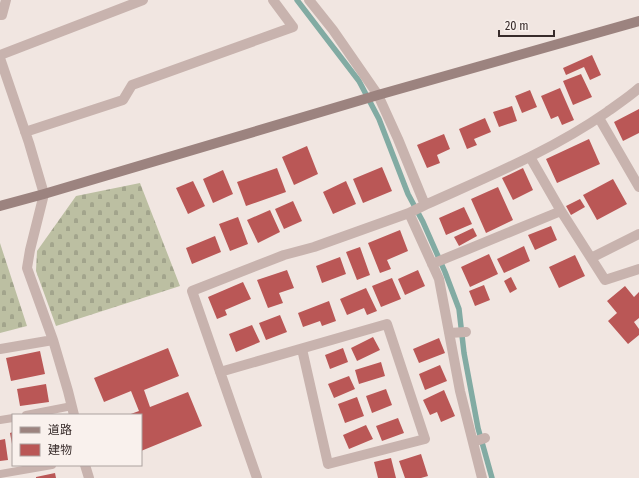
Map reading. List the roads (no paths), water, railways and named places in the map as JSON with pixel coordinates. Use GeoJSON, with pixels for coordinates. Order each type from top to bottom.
{"type":"FeatureCollection","features":[{"type":"Feature","properties":{"kind":"street"},"geometry":{"type":"LineString","coordinates":[[0,15],[2,15],[6,0]]}},
{"type":"Feature","properties":{"kind":"street"},"geometry":{"type":"LineString","coordinates":[[73,411],[53,340],[27,268],[44,194],[0,57],[144,0]]}},
{"type":"Feature","properties":{"kind":"street"},"geometry":{"type":"LineString","coordinates":[[25,132],[123,100],[132,85],[293,27],[273,0]]}},
{"type":"Feature","properties":{"kind":"street"},"geometry":{"type":"LineString","coordinates":[[310,0],[333,30],[378,95],[425,204]]}},
{"type":"Feature","properties":{"kind":"street"},"geometry":{"type":"LineString","coordinates":[[0,206],[378,95],[639,21]]}},
{"type":"Feature","properties":{"kind":"street"},"geometry":{"type":"LineString","coordinates":[[258,478],[192,291],[284,255],[314,247],[409,213],[425,204],[530,157],[585,128],[639,88]]}},
{"type":"Feature","properties":{"kind":"street"},"geometry":{"type":"LineString","coordinates":[[599,118],[639,187]]}},
{"type":"Feature","properties":{"kind":"street"},"geometry":{"type":"LineString","coordinates":[[530,157],[561,211],[605,280],[639,269]]}},
{"type":"Feature","properties":{"kind":"street"},"geometry":{"type":"LineString","coordinates":[[432,264],[561,211]]}},
{"type":"Feature","properties":{"kind":"street"},"geometry":{"type":"LineString","coordinates":[[409,213],[439,279],[460,391],[482,478]]}},
{"type":"Feature","properties":{"kind":"street"},"geometry":{"type":"LineString","coordinates":[[591,258],[639,234]]}},
{"type":"Feature","properties":{"kind":"street"},"geometry":{"type":"LineString","coordinates":[[220,372],[302,348],[388,324],[425,439],[328,464],[302,348]]}},
{"type":"Feature","properties":{"kind":"street"},"geometry":{"type":"LineString","coordinates":[[449,333],[466,332]]}},
{"type":"Feature","properties":{"kind":"street"},"geometry":{"type":"LineString","coordinates":[[0,349],[53,340]]}},
{"type":"Feature","properties":{"kind":"street"},"geometry":{"type":"LineString","coordinates":[[473,442],[485,438]]}},
{"type":"Feature","properties":{"kind":"street"},"geometry":{"type":"LineString","coordinates":[[86,466],[88,478]]}},
{"type":"Feature","properties":{"kind":"lane"},"geometry":{"type":"LineString","coordinates":[[38,414],[73,411]]}},
{"type":"Feature","properties":{"kind":"lane"},"geometry":{"type":"LineString","coordinates":[[0,420],[12,418]]}},
{"type":"Feature","properties":{"kind":"lane"},"geometry":{"type":"LineString","coordinates":[[0,474],[46,466]]}},
{"type":"Feature","properties":{"kind":"waterway"},"geometry":{"type":"LineString","coordinates":[[297,0],[359,81],[379,119],[408,194],[423,222],[445,272],[459,309],[464,353],[478,428],[492,478]]}}]}
